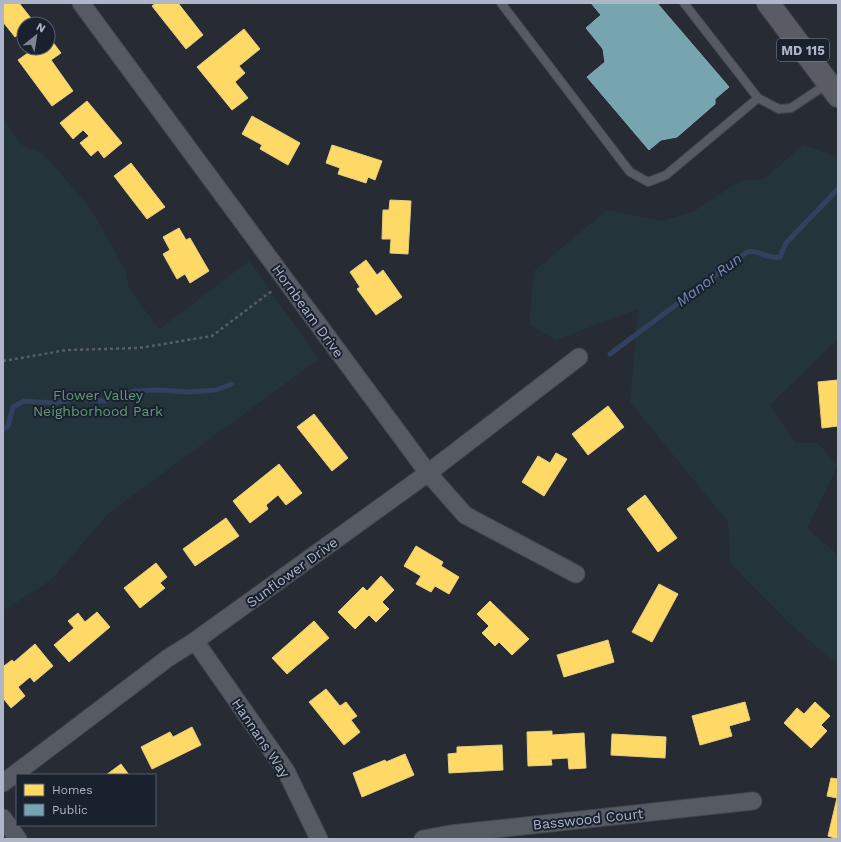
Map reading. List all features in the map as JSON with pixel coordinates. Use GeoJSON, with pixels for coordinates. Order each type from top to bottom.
{"type":"FeatureCollection","features":[{"type":"Feature","properties":{"kind":"main road","name":"MD 115"},"geometry":{"type":"LineString","coordinates":[[768,3],[833,90]]}},
{"type":"Feature","properties":{"kind":"street","name":"Hornbeam Drive"},"geometry":{"type":"LineString","coordinates":[[81,3],[428,473],[465,515],[576,574]]}},
{"type":"Feature","properties":{"kind":"street","name":"Sunflower Drive"},"geometry":{"type":"LineString","coordinates":[[16,774],[168,658],[195,641],[428,473],[579,357]]}},
{"type":"Feature","properties":{"kind":"street","name":"Hannans Way"},"geometry":{"type":"LineString","coordinates":[[195,641],[286,771],[319,839]]}},
{"type":"Feature","properties":{"kind":"street","name":"Sunflower Drive"},"geometry":{"type":"LineString","coordinates":[[3,784],[16,774]]}},
{"type":"Feature","properties":{"kind":"street","name":"Basswood Court"},"geometry":{"type":"LineString","coordinates":[[424,839],[450,834],[753,801]]}},
{"type":"Feature","properties":{"kind":"street"},"geometry":{"type":"LineString","coordinates":[[3,818],[18,839]]}},
{"type":"Feature","properties":{"kind":"lane"},"geometry":{"type":"LineString","coordinates":[[501,3],[630,172],[648,182],[666,175],[758,98]]}},
{"type":"Feature","properties":{"kind":"lane"},"geometry":{"type":"LineString","coordinates":[[684,3],[758,98],[779,109],[791,108],[833,90]]}},
{"type":"Feature","properties":{"kind":"path"},"geometry":{"type":"LineString","coordinates":[[3,361],[67,350],[139,348],[212,336],[277,286]]}},
{"type":"Feature","properties":{"kind":"green space","name":"Flower Valley Neighborhood Park"},"geometry":{"type":"Polygon","coordinates":[[[3,119],[22,145],[44,154],[91,209],[126,272],[129,288],[159,329],[249,261],[319,359],[110,512],[51,580],[3,611],[3,119]]]}},
{"type":"Feature","properties":{"kind":"green space"},"geometry":{"type":"Polygon","coordinates":[[[803,145],[838,157],[838,339],[770,405],[796,443],[818,443],[838,466],[807,528],[838,555],[838,665],[791,625],[730,563],[728,522],[630,402],[638,309],[556,340],[529,325],[534,271],[607,210],[662,221],[694,211],[740,181],[764,179],[803,145]]]}},
{"type":"Feature","properties":{"kind":"building: Homes"},"geometry":{"type":"Polygon","coordinates":[[[3,3],[19,3],[29,16],[16,16],[15,37],[3,22],[3,3]]]}},
{"type":"Feature","properties":{"kind":"building: Homes"},"geometry":{"type":"Polygon","coordinates":[[[156,3],[178,3],[203,35],[186,49],[152,6],[156,3]]]}},
{"type":"Feature","properties":{"kind":"building: Homes"},"geometry":{"type":"Polygon","coordinates":[[[244,29],[260,49],[239,66],[245,73],[235,82],[248,98],[232,110],[197,67],[244,29]]]}},
{"type":"Feature","properties":{"kind":"building: Homes"},"geometry":{"type":"Polygon","coordinates":[[[56,46],[61,53],[51,60],[73,91],[52,106],[18,60],[24,56],[56,56],[56,46]]]}},
{"type":"Feature","properties":{"kind":"building: Homes"},"geometry":{"type":"Polygon","coordinates":[[[87,101],[122,143],[104,158],[98,150],[91,156],[80,143],[89,136],[83,130],[73,139],[60,123],[87,101]]]}},
{"type":"Feature","properties":{"kind":"building: Homes"},"geometry":{"type":"Polygon","coordinates":[[[252,116],[300,143],[288,165],[260,149],[262,145],[242,134],[252,116]]]}},
{"type":"Feature","properties":{"kind":"building: Homes"},"geometry":{"type":"Polygon","coordinates":[[[332,145],[382,161],[375,180],[368,177],[366,183],[338,174],[340,168],[326,163],[332,145]]]}},
{"type":"Feature","properties":{"kind":"building: Homes"},"geometry":{"type":"Polygon","coordinates":[[[131,163],[165,207],[147,219],[114,176],[131,163]]]}},
{"type":"Feature","properties":{"kind":"building: Homes"},"geometry":{"type":"Polygon","coordinates":[[[390,200],[411,201],[408,254],[390,253],[391,239],[382,239],[383,210],[389,210],[390,200]]]}},
{"type":"Feature","properties":{"kind":"building: Homes"},"geometry":{"type":"Polygon","coordinates":[[[179,228],[186,240],[190,238],[209,271],[190,283],[185,274],[177,279],[163,254],[170,250],[163,237],[179,228]]]}},
{"type":"Feature","properties":{"kind":"building: Homes"},"geometry":{"type":"Polygon","coordinates":[[[366,260],[377,275],[383,270],[402,297],[376,315],[357,289],[360,287],[350,272],[366,260]]]}},
{"type":"Feature","properties":{"kind":"building: Homes"},"geometry":{"type":"Polygon","coordinates":[[[838,380],[838,426],[822,428],[818,382],[838,380]]]}},
{"type":"Feature","properties":{"kind":"building: Homes"},"geometry":{"type":"Polygon","coordinates":[[[608,406],[624,427],[588,455],[572,434],[608,406]]]}},
{"type":"Feature","properties":{"kind":"building: Homes"},"geometry":{"type":"Polygon","coordinates":[[[314,414],[348,458],[332,471],[297,427],[314,414]]]}},
{"type":"Feature","properties":{"kind":"building: Homes"},"geometry":{"type":"Polygon","coordinates":[[[556,453],[567,459],[544,496],[522,482],[538,456],[550,463],[556,453]]]}},
{"type":"Feature","properties":{"kind":"building: Homes"},"geometry":{"type":"Polygon","coordinates":[[[279,464],[302,493],[286,505],[278,495],[266,505],[268,509],[250,523],[233,501],[279,464]]]}},
{"type":"Feature","properties":{"kind":"building: Homes"},"geometry":{"type":"Polygon","coordinates":[[[645,495],[677,538],[658,552],[627,509],[645,495]]]}},
{"type":"Feature","properties":{"kind":"building: Homes"},"geometry":{"type":"Polygon","coordinates":[[[226,518],[239,536],[195,566],[183,549],[226,518]]]}},
{"type":"Feature","properties":{"kind":"building: Homes"},"geometry":{"type":"Polygon","coordinates":[[[416,546],[443,562],[441,566],[459,577],[449,594],[435,586],[431,592],[416,584],[421,576],[404,566],[416,546]]]}},
{"type":"Feature","properties":{"kind":"building: Homes"},"geometry":{"type":"Polygon","coordinates":[[[156,563],[167,577],[160,583],[165,588],[140,608],[124,588],[156,563]]]}},
{"type":"Feature","properties":{"kind":"building: Homes"},"geometry":{"type":"Polygon","coordinates":[[[381,576],[394,590],[382,602],[389,609],[376,622],[369,615],[355,629],[338,612],[363,587],[367,591],[381,576]]]}},
{"type":"Feature","properties":{"kind":"building: Homes"},"geometry":{"type":"Polygon","coordinates":[[[659,584],[678,594],[652,642],[632,632],[659,584]]]}},
{"type":"Feature","properties":{"kind":"building: Homes"},"geometry":{"type":"Polygon","coordinates":[[[490,601],[529,639],[512,655],[499,642],[495,646],[482,633],[489,626],[477,614],[490,601]]]}},
{"type":"Feature","properties":{"kind":"building: Homes"},"geometry":{"type":"Polygon","coordinates":[[[97,612],[110,627],[69,662],[54,645],[74,628],[68,621],[78,613],[85,622],[97,612]]]}},
{"type":"Feature","properties":{"kind":"building: Homes"},"geometry":{"type":"Polygon","coordinates":[[[314,621],[329,638],[287,674],[272,658],[314,621]]]}},
{"type":"Feature","properties":{"kind":"building: Homes"},"geometry":{"type":"Polygon","coordinates":[[[608,640],[614,662],[564,677],[557,655],[608,640]]]}},
{"type":"Feature","properties":{"kind":"building: Homes"},"geometry":{"type":"Polygon","coordinates":[[[35,644],[53,666],[34,682],[30,677],[18,687],[25,696],[11,708],[3,698],[3,665],[4,666],[12,660],[14,662],[35,644]]]}},
{"type":"Feature","properties":{"kind":"building: Homes"},"geometry":{"type":"Polygon","coordinates":[[[326,689],[340,706],[346,702],[357,716],[351,720],[360,732],[344,745],[309,702],[326,689]]]}},
{"type":"Feature","properties":{"kind":"building: Homes"},"geometry":{"type":"Polygon","coordinates":[[[745,702],[750,720],[729,726],[732,736],[700,745],[692,716],[745,702]]]}},
{"type":"Feature","properties":{"kind":"building: Homes"},"geometry":{"type":"Polygon","coordinates":[[[815,702],[830,716],[821,725],[827,731],[811,748],[784,723],[797,708],[804,714],[815,702]]]}},
{"type":"Feature","properties":{"kind":"building: Homes"},"geometry":{"type":"Polygon","coordinates":[[[192,727],[201,745],[152,769],[141,747],[170,732],[173,737],[192,727]]]}},
{"type":"Feature","properties":{"kind":"building: Homes"},"geometry":{"type":"Polygon","coordinates":[[[552,731],[552,735],[584,733],[586,768],[569,769],[568,758],[551,759],[552,765],[528,766],[527,732],[552,731]]]}},
{"type":"Feature","properties":{"kind":"building: Homes"},"geometry":{"type":"Polygon","coordinates":[[[612,734],[666,737],[665,758],[611,755],[612,734]]]}},
{"type":"Feature","properties":{"kind":"building: Homes"},"geometry":{"type":"Polygon","coordinates":[[[502,745],[503,770],[449,773],[448,754],[457,753],[457,747],[502,745]]]}},
{"type":"Feature","properties":{"kind":"building: Homes"},"geometry":{"type":"Polygon","coordinates":[[[405,754],[414,775],[362,797],[353,773],[385,760],[386,762],[405,754]]]}},
{"type":"Feature","properties":{"kind":"building: Homes"},"geometry":{"type":"Polygon","coordinates":[[[121,764],[128,774],[107,774],[121,764]]]}},
{"type":"Feature","properties":{"kind":"building: Homes"},"geometry":{"type":"Polygon","coordinates":[[[831,778],[838,779],[838,839],[828,836],[837,798],[827,796],[831,778]]]}},
{"type":"Feature","properties":{"kind":"building: Public"},"geometry":{"type":"Polygon","coordinates":[[[591,3],[657,3],[729,87],[715,99],[715,104],[677,137],[661,140],[649,150],[587,77],[605,62],[603,49],[586,28],[601,15],[591,3]]]}},
{"type":"Feature","properties":{"kind":"waterway","name":"Manor Run"},"geometry":{"type":"LineString","coordinates":[[610,354],[747,252],[751,251],[775,258],[780,257],[786,243],[838,189]]}},
{"type":"Feature","properties":{"kind":"waterway","name":"Manor Run"},"geometry":{"type":"LineString","coordinates":[[3,429],[8,426],[13,407],[24,401],[54,403],[76,399],[106,401],[135,391],[160,390],[188,392],[216,390],[232,384]]}}]}
